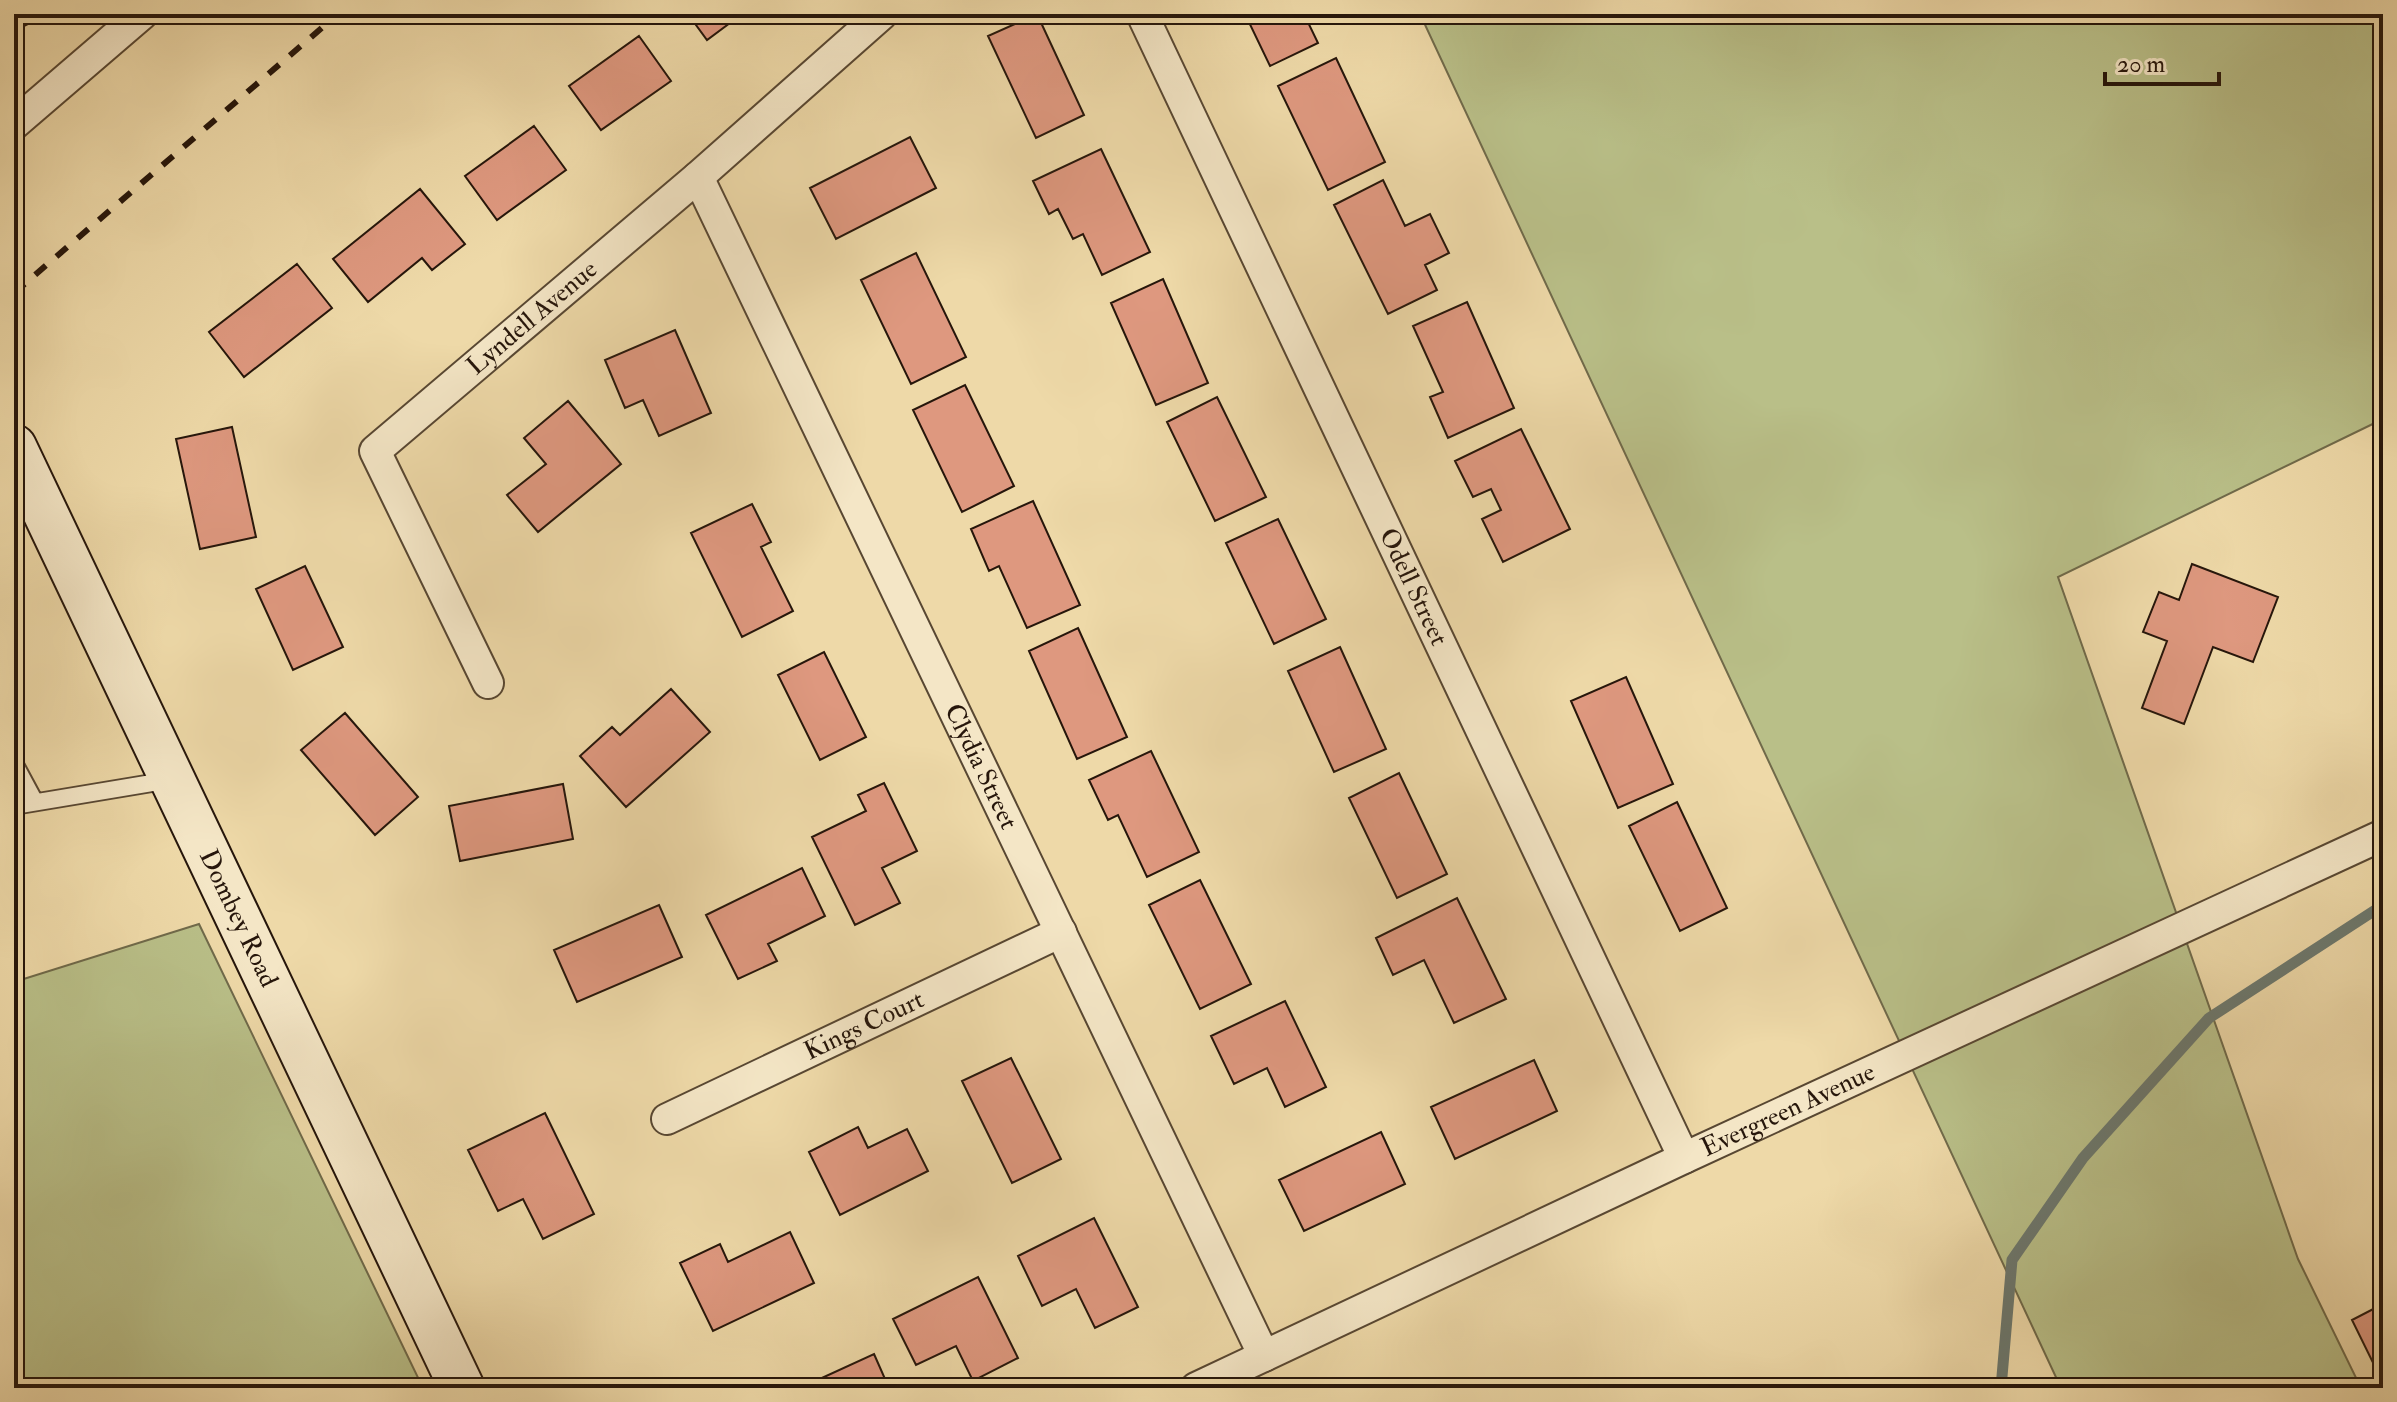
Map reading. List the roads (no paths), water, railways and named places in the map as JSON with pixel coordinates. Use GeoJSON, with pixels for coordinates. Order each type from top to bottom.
{"type":"FeatureCollection","features":[{"type":"Feature","properties":{"kind":"street"},"geometry":{"type":"LineString","coordinates":[[14,124],[142,14]]}},
{"type":"Feature","properties":{"kind":"street","name":"Lyndell Avenue"},"geometry":{"type":"LineString","coordinates":[[488,683],[375,451],[698,177],[882,14]]}},
{"type":"Feature","properties":{"kind":"street","name":"Odell Street"},"geometry":{"type":"LineString","coordinates":[[1142,14],[1684,1158]]}},
{"type":"Feature","properties":{"kind":"street","name":"Clydia Street"},"geometry":{"type":"LineString","coordinates":[[698,177],[1264,1356]]}},
{"type":"Feature","properties":{"kind":"street","name":"Dombey Road"},"geometry":{"type":"LineString","coordinates":[[14,447],[462,1388]]}},
{"type":"Feature","properties":{"kind":"street","name":"Evergreen Avenue"},"geometry":{"type":"LineString","coordinates":[[1196,1388],[1684,1158],[2383,835]]}},
{"type":"Feature","properties":{"kind":"street","name":"Kings Court"},"geometry":{"type":"LineString","coordinates":[[667,1119],[1061,932]]}},
{"type":"Feature","properties":{"kind":"lane"},"geometry":{"type":"LineString","coordinates":[[14,763],[35,802]]}},
{"type":"Feature","properties":{"kind":"lane"},"geometry":{"type":"LineString","coordinates":[[14,806],[172,780]]}},
{"type":"Feature","properties":{"kind":"waterway"},"geometry":{"type":"LineString","coordinates":[[2001,1388],[2012,1260],[2083,1158],[2209,1018],[2383,905]]}},
{"type":"Feature","properties":{"kind":"railway"},"geometry":{"type":"LineString","coordinates":[[14,293],[338,14]]}}]}
